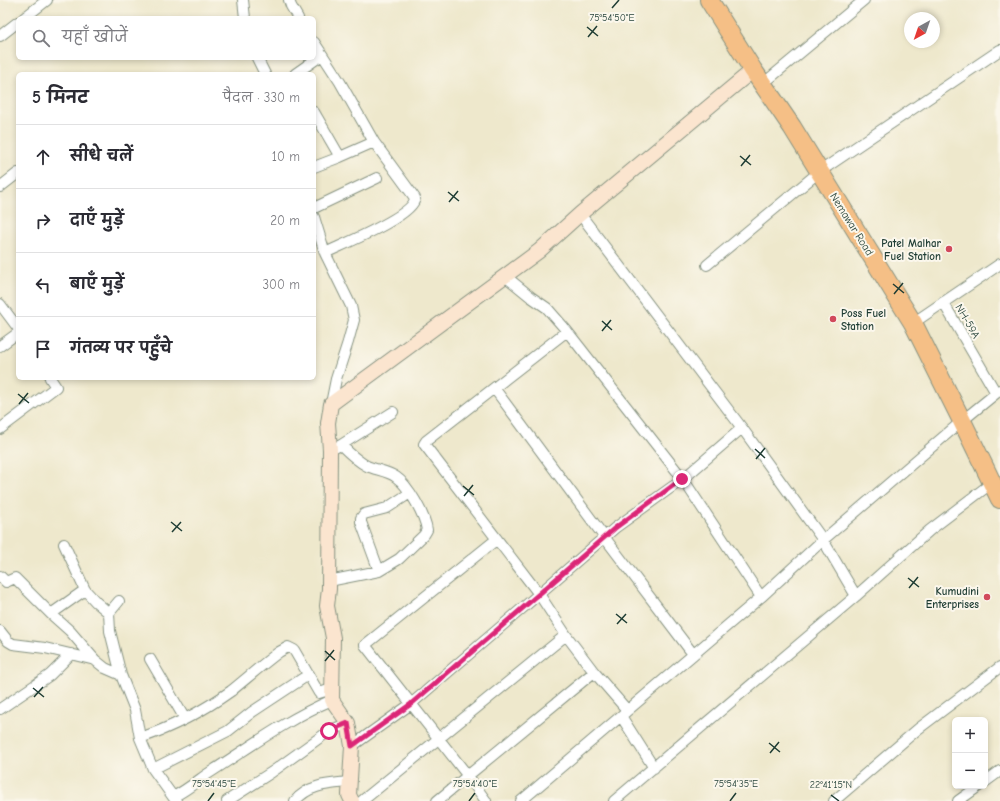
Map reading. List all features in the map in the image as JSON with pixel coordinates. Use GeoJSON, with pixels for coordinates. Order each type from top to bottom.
{"type":"FeatureCollection","features":[{"type":"Feature","properties":{"kind":"highway","name":"Nemawar Road"},"geometry":{"type":"LineString","coordinates":[[709,0],[753,70],[910,299],[916,320],[967,417],[996,478],[1000,499]]}},
{"type":"Feature","properties":{"kind":"highway","name":"Nemawar Road"},"geometry":{"type":"LineString","coordinates":[[720,0],[770,78],[823,170]]}},
{"type":"Feature","properties":{"kind":"street"},"geometry":{"type":"LineString","coordinates":[[27,16],[47,0]]}},
{"type":"Feature","properties":{"kind":"street"},"geometry":{"type":"LineString","coordinates":[[243,0],[245,16]]}},
{"type":"Feature","properties":{"kind":"street"},"geometry":{"type":"LineString","coordinates":[[289,0],[297,16]]}},
{"type":"Feature","properties":{"kind":"street"},"geometry":{"type":"LineString","coordinates":[[770,78],[864,0]]}},
{"type":"Feature","properties":{"kind":"street"},"geometry":{"type":"LineString","coordinates":[[0,36],[16,24]]}},
{"type":"Feature","properties":{"kind":"street"},"geometry":{"type":"LineString","coordinates":[[316,45],[374,142],[416,201],[404,212],[383,226],[325,253]]}},
{"type":"Feature","properties":{"kind":"street"},"geometry":{"type":"LineString","coordinates":[[707,265],[823,170],[1000,50]]}},
{"type":"Feature","properties":{"kind":"street"},"geometry":{"type":"LineString","coordinates":[[316,59],[322,55]]}},
{"type":"Feature","properties":{"kind":"street"},"geometry":{"type":"LineString","coordinates":[[258,60],[264,72]]}},
{"type":"Feature","properties":{"kind":"street"},"geometry":{"type":"LineString","coordinates":[[298,72],[315,60]]}},
{"type":"Feature","properties":{"kind":"street"},"geometry":{"type":"LineString","coordinates":[[331,404],[539,251],[580,214],[753,70]]}},
{"type":"Feature","properties":{"kind":"street"},"geometry":{"type":"LineString","coordinates":[[316,115],[340,157]]}},
{"type":"Feature","properties":{"kind":"street"},"geometry":{"type":"LineString","coordinates":[[316,166],[374,142]]}},
{"type":"Feature","properties":{"kind":"street"},"geometry":{"type":"LineString","coordinates":[[0,187],[16,175]]}},
{"type":"Feature","properties":{"kind":"street"},"geometry":{"type":"LineString","coordinates":[[316,207],[378,178]]}},
{"type":"Feature","properties":{"kind":"street"},"geometry":{"type":"LineString","coordinates":[[580,214],[742,428],[823,540],[856,596]]}},
{"type":"Feature","properties":{"kind":"street"},"geometry":{"type":"LineString","coordinates":[[316,224],[325,253],[351,306],[354,320],[336,379],[328,423],[335,447],[327,606],[333,638],[332,694],[348,723],[352,746],[350,782],[350,795],[352,801]]}},
{"type":"Feature","properties":{"kind":"street"},"geometry":{"type":"LineString","coordinates":[[916,320],[1000,264]]}},
{"type":"Feature","properties":{"kind":"street"},"geometry":{"type":"LineString","coordinates":[[506,276],[547,308],[567,331],[682,479],[761,597]]}},
{"type":"Feature","properties":{"kind":"street","name":"NH-59A"},"geometry":{"type":"LineString","coordinates":[[943,302],[998,392]]}},
{"type":"Feature","properties":{"kind":"street"},"geometry":{"type":"LineString","coordinates":[[0,304],[16,325]]}},
{"type":"Feature","properties":{"kind":"street"},"geometry":{"type":"LineString","coordinates":[[567,331],[426,440],[424,444],[539,594],[566,635],[624,713],[654,768]]}},
{"type":"Feature","properties":{"kind":"street"},"geometry":{"type":"LineString","coordinates":[[0,346],[16,334]]}},
{"type":"Feature","properties":{"kind":"street"},"geometry":{"type":"LineString","coordinates":[[0,429],[56,387],[51,380]]}},
{"type":"Feature","properties":{"kind":"street"},"geometry":{"type":"LineString","coordinates":[[494,388],[604,538],[693,654]]}},
{"type":"Feature","properties":{"kind":"street"},"geometry":{"type":"LineString","coordinates":[[521,801],[761,597],[823,540],[998,392]]}},
{"type":"Feature","properties":{"kind":"street"},"geometry":{"type":"LineString","coordinates":[[335,447],[393,412]]}},
{"type":"Feature","properties":{"kind":"street"},"geometry":{"type":"LineString","coordinates":[[352,746],[411,704],[615,528],[682,479],[742,428]]}},
{"type":"Feature","properties":{"kind":"street"},"geometry":{"type":"LineString","coordinates":[[329,581],[379,571],[399,559],[426,532],[427,527],[410,493],[396,476],[368,466],[335,447]]}},
{"type":"Feature","properties":{"kind":"street"},"geometry":{"type":"LineString","coordinates":[[614,801],[856,596],[930,530],[996,478]]}},
{"type":"Feature","properties":{"kind":"street"},"geometry":{"type":"LineString","coordinates":[[379,571],[361,522],[361,518],[364,514],[387,508],[410,493]]}},
{"type":"Feature","properties":{"kind":"street"},"geometry":{"type":"LineString","coordinates":[[486,801],[366,645],[497,539]]}},
{"type":"Feature","properties":{"kind":"street"},"geometry":{"type":"LineString","coordinates":[[64,544],[84,590],[109,613]]}},
{"type":"Feature","properties":{"kind":"street"},"geometry":{"type":"LineString","coordinates":[[0,576],[6,582],[15,578],[70,631],[95,660],[105,668],[121,675]]}},
{"type":"Feature","properties":{"kind":"street"},"geometry":{"type":"LineString","coordinates":[[51,614],[84,590]]}},
{"type":"Feature","properties":{"kind":"street"},"geometry":{"type":"LineString","coordinates":[[119,601],[109,613],[110,631],[121,675],[135,710],[140,738],[153,769],[174,799],[205,776],[332,694]]}},
{"type":"Feature","properties":{"kind":"street"},"geometry":{"type":"LineString","coordinates":[[0,631],[8,641],[13,644],[45,648],[95,660]]}},
{"type":"Feature","properties":{"kind":"street"},"geometry":{"type":"LineString","coordinates":[[362,801],[566,635]]}},
{"type":"Feature","properties":{"kind":"street"},"geometry":{"type":"LineString","coordinates":[[140,738],[163,730],[203,710],[279,652],[288,648],[294,650],[319,693],[332,694]]}},
{"type":"Feature","properties":{"kind":"street"},"geometry":{"type":"LineString","coordinates":[[0,709],[50,675],[71,654]]}},
{"type":"Feature","properties":{"kind":"street"},"geometry":{"type":"LineString","coordinates":[[150,659],[185,719]]}},
{"type":"Feature","properties":{"kind":"street"},"geometry":{"type":"LineString","coordinates":[[834,801],[918,729],[1000,667]]}},
{"type":"Feature","properties":{"kind":"street"},"geometry":{"type":"LineString","coordinates":[[437,801],[594,672]]}},
{"type":"Feature","properties":{"kind":"street"},"geometry":{"type":"LineString","coordinates":[[153,769],[228,731],[252,712],[308,675]]}},
{"type":"Feature","properties":{"kind":"street"},"geometry":{"type":"LineString","coordinates":[[226,801],[272,772],[329,731],[348,723]]}},
{"type":"Feature","properties":{"kind":"street"},"geometry":{"type":"LineString","coordinates":[[988,780],[1000,771]]}},
{"type":"Feature","properties":{"kind":"street"},"geometry":{"type":"LineString","coordinates":[[295,801],[317,786],[350,782]]}},
{"type":"Feature","properties":{"kind":"street"},"geometry":{"type":"LineString","coordinates":[[958,801],[975,789]]}},
{"type":"Feature","properties":{"kind":"place","name":"Patel Malhar Fuel Station"},"geometry":{"type":"Point","coordinates":[949,249]}},
{"type":"Feature","properties":{"kind":"place","name":"Poss Fuel Station"},"geometry":{"type":"Point","coordinates":[833,319]}},
{"type":"Feature","properties":{"kind":"place","name":"Kumudini Enterprises"},"geometry":{"type":"Point","coordinates":[987,597]}},
{"type":"Feature","properties":{"kind":"route"},"geometry":{"type":"LineString","coordinates":[[329,731],[348,723],[352,746],[411,704],[615,528],[682,479]]}}]}
